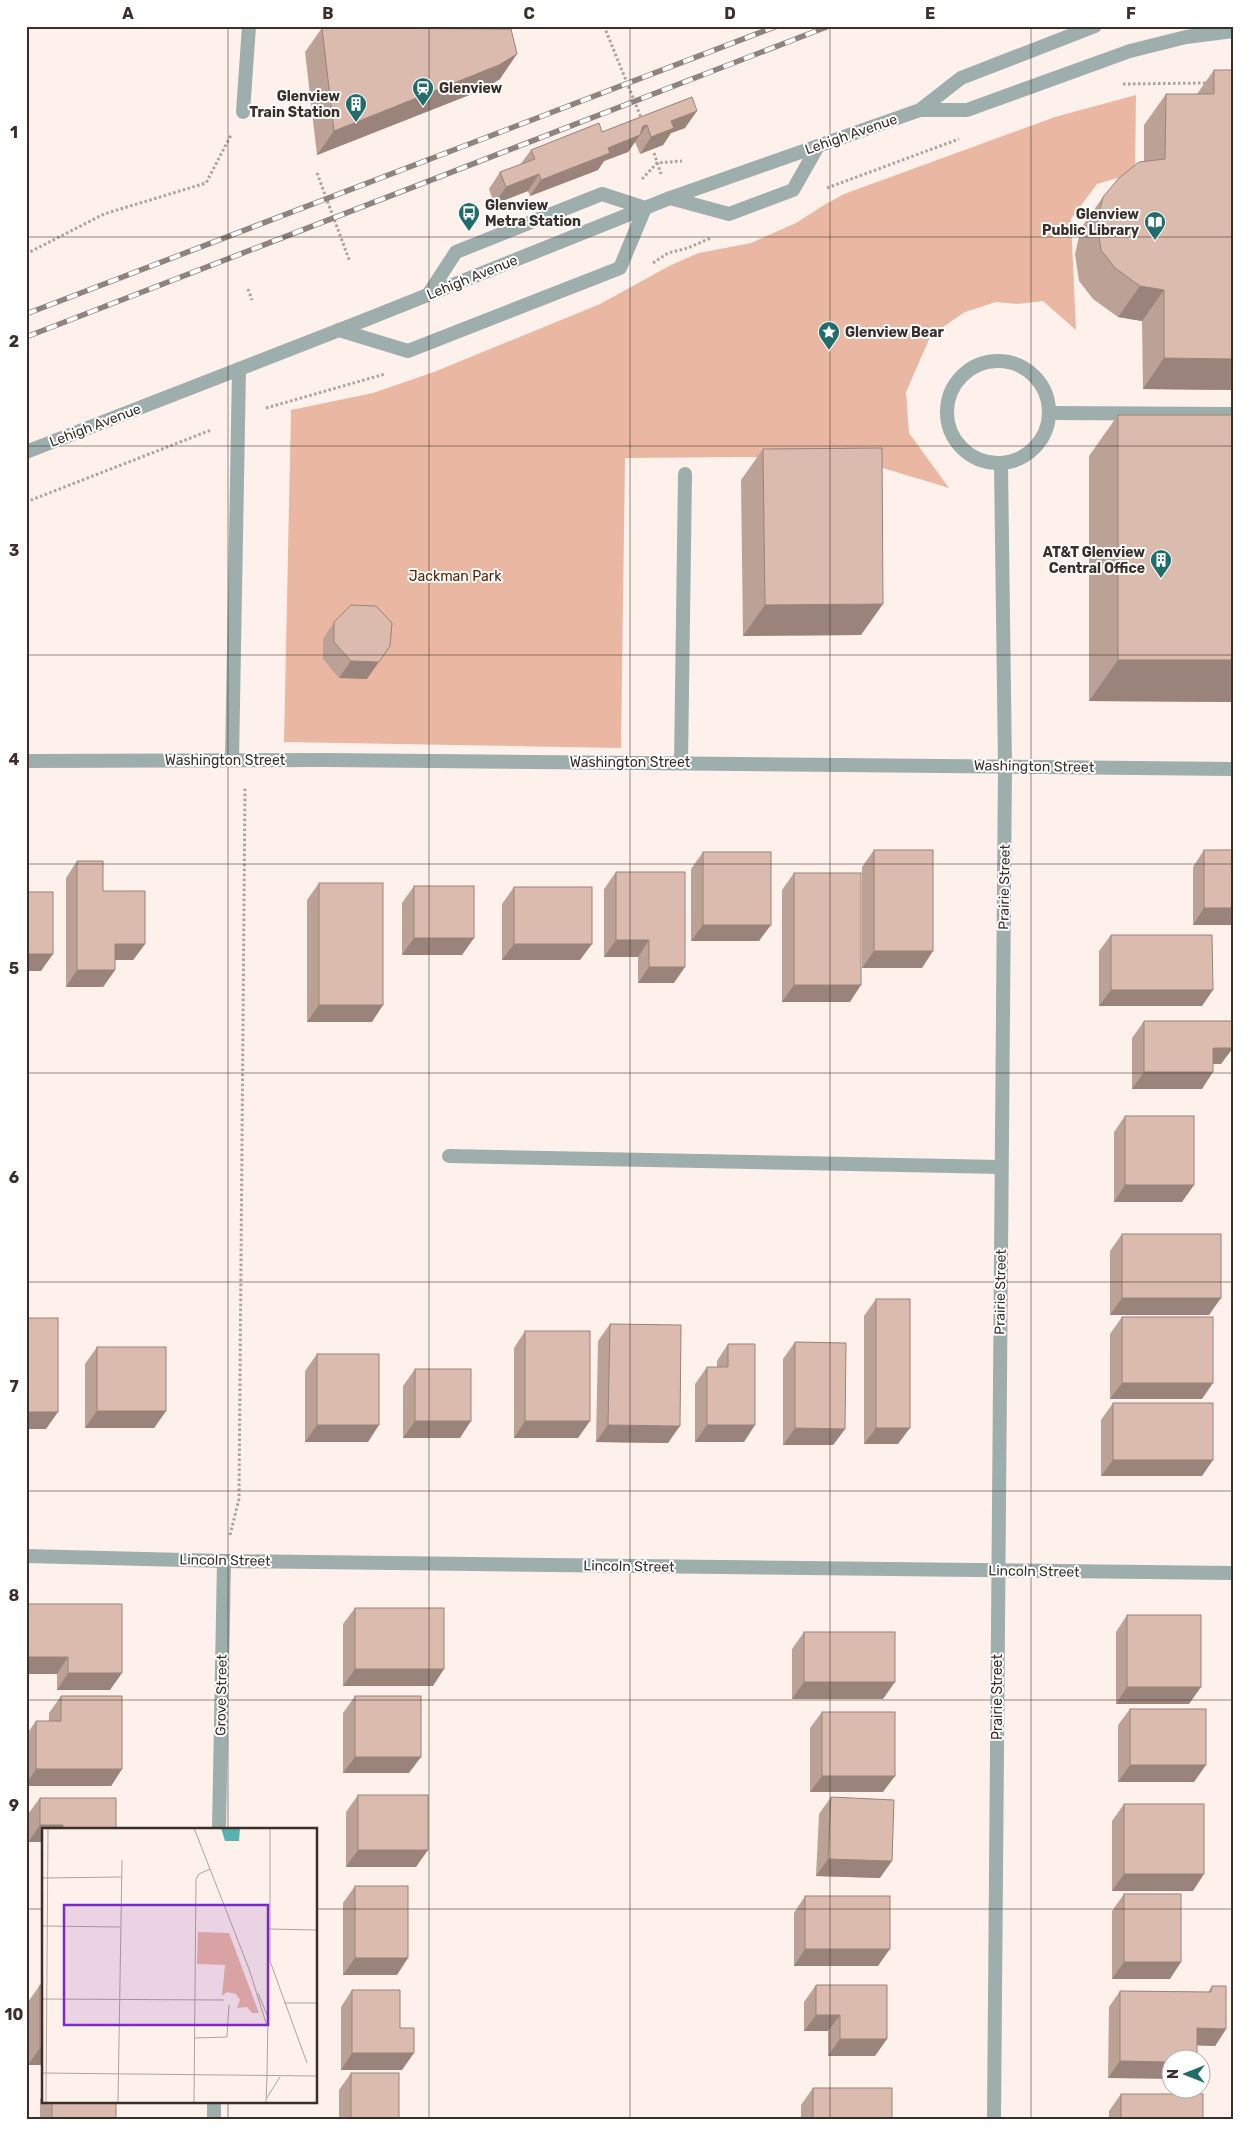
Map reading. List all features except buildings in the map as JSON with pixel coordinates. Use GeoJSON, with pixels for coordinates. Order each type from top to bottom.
{"type":"FeatureCollection","features":[{"type":"Feature","properties":{"kind":"street"},"geometry":{"type":"LineString","coordinates":[[243,112],[249,26]]}},
{"type":"Feature","properties":{"kind":"street","name":"Lehigh Avenue"},"geometry":{"type":"LineString","coordinates":[[26,452],[340,330],[670,198],[920,110],[961,78],[1095,26]]}},
{"type":"Feature","properties":{"kind":"street","name":"Lehigh Avenue"},"geometry":{"type":"LineString","coordinates":[[920,110],[967,110],[1130,51],[1186,37],[1233,31]]}},
{"type":"Feature","properties":{"kind":"street"},"geometry":{"type":"LineString","coordinates":[[670,198],[730,214],[793,190],[818,146]]}},
{"type":"Feature","properties":{"kind":"street"},"geometry":{"type":"LineString","coordinates":[[340,330],[408,351],[620,268],[645,208],[602,194],[456,252],[428,295]]}},
{"type":"Feature","properties":{"kind":"street"},"geometry":{"type":"LineString","coordinates":[[997,360],[1014,363],[1028,370],[1040,382],[1048,397],[1050,413],[1047,429],[1040,442],[1030,454],[1015,461],[1001,464],[984,462],[969,456],[957,444],[949,430],[946,414],[949,397],[956,382],[967,371],[981,363],[997,360]]}},
{"type":"Feature","properties":{"kind":"street"},"geometry":{"type":"LineString","coordinates":[[239,369],[239,760]]}},
{"type":"Feature","properties":{"kind":"street"},"geometry":{"type":"LineString","coordinates":[[1050,413],[1233,414]]}},
{"type":"Feature","properties":{"kind":"street","name":"Prairie Street"},"geometry":{"type":"LineString","coordinates":[[994,2120],[1005,766],[1001,464]]}},
{"type":"Feature","properties":{"kind":"street"},"geometry":{"type":"LineString","coordinates":[[681,763],[685,474]]}},
{"type":"Feature","properties":{"kind":"street","name":"Washington Street"},"geometry":{"type":"LineString","coordinates":[[26,761],[239,760],[1233,769]]}},
{"type":"Feature","properties":{"kind":"street"},"geometry":{"type":"LineString","coordinates":[[449,1156],[1001,1167]]}},
{"type":"Feature","properties":{"kind":"street","name":"Lincoln Street"},"geometry":{"type":"LineString","coordinates":[[26,1556],[224,1561],[1233,1573]]}},
{"type":"Feature","properties":{"kind":"street","name":"Grove Street"},"geometry":{"type":"LineString","coordinates":[[219,1828],[224,1561]]}},
{"type":"Feature","properties":{"kind":"street"},"geometry":{"type":"LineString","coordinates":[[214,2104],[214,2120]]}},
{"type":"Feature","properties":{"kind":"path"},"geometry":{"type":"LineString","coordinates":[[604,26],[643,123]]}},
{"type":"Feature","properties":{"kind":"path"},"geometry":{"type":"LineString","coordinates":[[26,254],[104,214],[206,183],[243,112]]}},
{"type":"Feature","properties":{"kind":"path"},"geometry":{"type":"LineString","coordinates":[[654,153],[657,163]]}},
{"type":"Feature","properties":{"kind":"path"},"geometry":{"type":"LineString","coordinates":[[640,181],[657,163],[682,161]]}},
{"type":"Feature","properties":{"kind":"path"},"geometry":{"type":"LineString","coordinates":[[317,173],[350,262]]}},
{"type":"Feature","properties":{"kind":"path"},"geometry":{"type":"LineString","coordinates":[[248,289],[252,300]]}},
{"type":"Feature","properties":{"kind":"path"},"geometry":{"type":"LineString","coordinates":[[26,502],[205,432]]}},
{"type":"Feature","properties":{"kind":"path"},"geometry":{"type":"LineString","coordinates":[[224,1561],[239,1500],[239,760]]}},
{"type":"Feature","properties":{"kind":"green space","name":"Jackman Park"},"geometry":{"type":"Polygon","coordinates":[[[1136,95],[1135,173],[1097,184],[1071,219],[1076,330],[1043,301],[1017,304],[996,302],[965,312],[931,335],[906,392],[909,433],[949,488],[853,459],[740,457],[625,458],[621,748],[284,742],[291,410],[373,393],[434,372],[600,304],[671,265],[699,253],[751,243],[796,223],[844,194],[1055,117],[1136,95]]]}},
{"type":"Feature","properties":{"kind":"railway"},"geometry":{"type":"LineString","coordinates":[[26,314],[777,26]]}},
{"type":"Feature","properties":{"kind":"railway"},"geometry":{"type":"LineString","coordinates":[[26,337],[829,26]]}},
{"type":"Feature","properties":{"kind":"place","name":"Glenview"},"geometry":{"type":"Point","coordinates":[423,107]}},
{"type":"Feature","properties":{"kind":"place","name":"Glenview Train Station"},"geometry":{"type":"Point","coordinates":[356,123]}},
{"type":"Feature","properties":{"kind":"place","name":"Glenview Metra Station"},"geometry":{"type":"Point","coordinates":[469,232]}},
{"type":"Feature","properties":{"kind":"place","name":"Glenview Public Library"},"geometry":{"type":"Point","coordinates":[1155,241]}},
{"type":"Feature","properties":{"kind":"place","name":"Glenview Bear"},"geometry":{"type":"Point","coordinates":[829,351]}},
{"type":"Feature","properties":{"kind":"place","name":"AT&T Glenview Central Office"},"geometry":{"type":"Point","coordinates":[1161,579]}}]}
